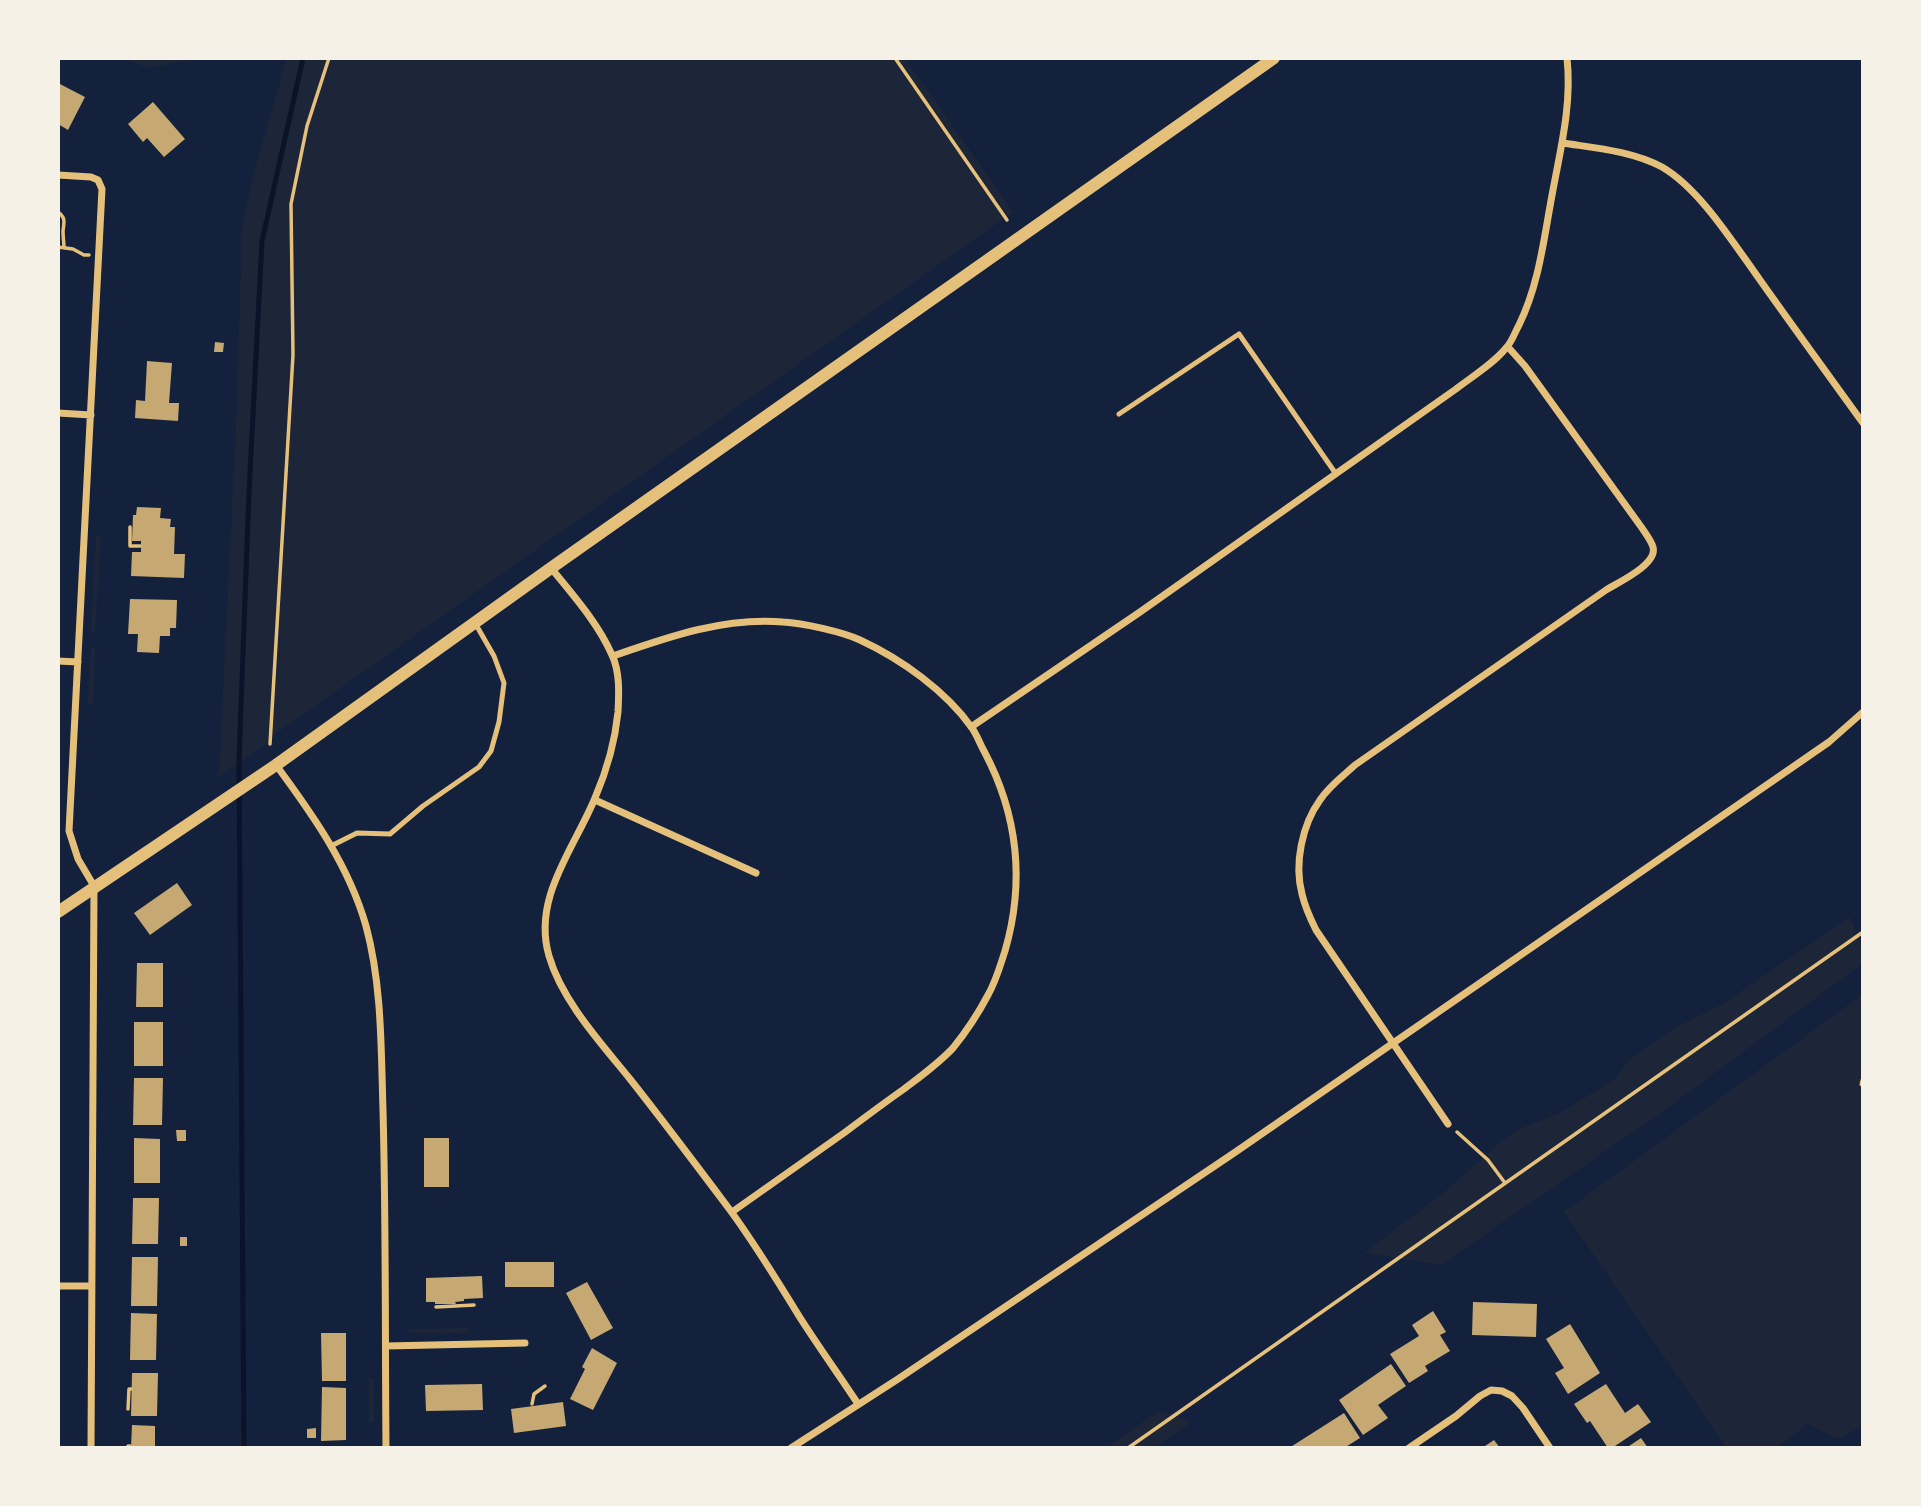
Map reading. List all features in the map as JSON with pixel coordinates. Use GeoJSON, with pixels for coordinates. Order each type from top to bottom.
{"type":"FeatureCollection","features":[{"type":"Feature","properties":{"kind":"street"},"geometry":{"type":"LineString","coordinates":[[58,912],[271,768],[1274,58]]}},
{"type":"Feature","properties":{"kind":"street"},"geometry":{"type":"LineString","coordinates":[[971,727],[1336,474],[1489,365],[1508,347],[1533,293],[1563,143],[1569,71],[1567,58]]}},
{"type":"Feature","properties":{"kind":"street"},"geometry":{"type":"LineString","coordinates":[[1563,143],[1640,158],[1677,178],[1717,220],[1863,424]]}},
{"type":"Feature","properties":{"kind":"street"},"geometry":{"type":"LineString","coordinates":[[58,176],[91,177],[98,180],[102,189],[69,831],[78,859],[94,886],[91,1448]]}},
{"type":"Feature","properties":{"kind":"street"},"geometry":{"type":"LineString","coordinates":[[1448,1124],[1316,930],[1307,912],[1299,880],[1299,859],[1312,812],[1328,789],[1355,765],[1606,590],[1648,564],[1653,557],[1654,551],[1642,527],[1525,366],[1508,347]]}},
{"type":"Feature","properties":{"kind":"street"},"geometry":{"type":"LineString","coordinates":[[58,413],[90,415]]}},
{"type":"Feature","properties":{"kind":"street"},"geometry":{"type":"LineString","coordinates":[[551,568],[583,608],[613,656],[619,680],[616,735],[611,757],[595,800],[561,864],[551,889],[544,926],[548,954],[565,991],[588,1026],[732,1212],[858,1404]]}},
{"type":"Feature","properties":{"kind":"street"},"geometry":{"type":"LineString","coordinates":[[613,656],[722,624],[783,622],[807,625],[858,639],[904,664],[944,696],[971,727],[1004,792],[1014,834],[1016,906],[1011,929],[989,995],[963,1035],[932,1068],[732,1212]]}},
{"type":"Feature","properties":{"kind":"street"},"geometry":{"type":"LineString","coordinates":[[58,661],[78,662]]}},
{"type":"Feature","properties":{"kind":"street"},"geometry":{"type":"LineString","coordinates":[[791,1448],[1234,1153],[1829,742],[1863,712]]}},
{"type":"Feature","properties":{"kind":"street"},"geometry":{"type":"LineString","coordinates":[[271,768],[307,808],[348,876],[366,924],[379,996],[384,1147],[386,1448]]}},
{"type":"Feature","properties":{"kind":"street"},"geometry":{"type":"LineString","coordinates":[[595,800],[756,873]]}},
{"type":"Feature","properties":{"kind":"street"},"geometry":{"type":"LineString","coordinates":[[58,1286],[91,1286]]}},
{"type":"Feature","properties":{"kind":"street"},"geometry":{"type":"LineString","coordinates":[[386,1346],[525,1343]]}},
{"type":"Feature","properties":{"kind":"street"},"geometry":{"type":"LineString","coordinates":[[1409,1448],[1492,1390],[1512,1396],[1550,1448]]}},
{"type":"Feature","properties":{"kind":"lane"},"geometry":{"type":"LineString","coordinates":[[1119,414],[1239,334],[1336,474]]}},
{"type":"Feature","properties":{"kind":"lane"},"geometry":{"type":"LineString","coordinates":[[331,846],[357,833],[390,834],[423,806],[479,767],[491,751],[499,722],[504,683],[494,656],[475,623]]}},
{"type":"Feature","properties":{"kind":"path"},"geometry":{"type":"LineString","coordinates":[[270,744],[293,355],[291,204],[307,126],[328,58]]}},
{"type":"Feature","properties":{"kind":"path"},"geometry":{"type":"LineString","coordinates":[[895,58],[1007,220]]}},
{"type":"Feature","properties":{"kind":"path"},"geometry":{"type":"LineString","coordinates":[[58,212],[64,217],[65,223],[64,248]]}},
{"type":"Feature","properties":{"kind":"path"},"geometry":{"type":"LineString","coordinates":[[58,247],[73,249],[84,255],[99,256]]}},
{"type":"Feature","properties":{"kind":"path"},"geometry":{"type":"LineString","coordinates":[[130,527],[130,546],[140,547]]}},
{"type":"Feature","properties":{"kind":"path"},"geometry":{"type":"LineString","coordinates":[[1128,1448],[1863,932]]}},
{"type":"Feature","properties":{"kind":"path"},"geometry":{"type":"LineString","coordinates":[[1448,1124],[1488,1160],[1505,1183]]}},
{"type":"Feature","properties":{"kind":"path"},"geometry":{"type":"LineString","coordinates":[[436,1307],[474,1305]]}},
{"type":"Feature","properties":{"kind":"path"},"geometry":{"type":"LineString","coordinates":[[532,1404],[534,1394],[545,1386]]}},
{"type":"Feature","properties":{"kind":"path"},"geometry":{"type":"LineString","coordinates":[[128,1409],[128,1389],[131,1389]]}},
{"type":"Feature","properties":{"kind":"shaded area"},"geometry":{"type":"Polygon","coordinates":[[[124,58],[201,58],[147,68],[124,58]]]}},
{"type":"Feature","properties":{"kind":"shaded area"},"geometry":{"type":"Polygon","coordinates":[[[287,58],[905,58],[1013,212],[267,740],[266,744],[219,777],[236,427],[242,227],[254,172],[287,58]]]}},
{"type":"Feature","properties":{"kind":"shaded area"},"geometry":{"type":"Polygon","coordinates":[[[96,536],[101,536],[95,633],[91,633],[96,536]]]}},
{"type":"Feature","properties":{"kind":"shaded area"},"geometry":{"type":"Polygon","coordinates":[[[91,647],[95,647],[93,705],[88,704],[91,647]]]}},
{"type":"Feature","properties":{"kind":"shaded area"},"geometry":{"type":"Polygon","coordinates":[[[1850,917],[1863,950],[1863,963],[1669,1107],[1441,1265],[1364,1253],[1442,1194],[1502,1141],[1524,1127],[1562,1112],[1616,1078],[1628,1061],[1674,1028],[1721,1005],[1850,917]]]}},
{"type":"Feature","properties":{"kind":"shaded area"},"geometry":{"type":"Polygon","coordinates":[[[1863,994],[1863,1426],[1838,1439],[1808,1424],[1775,1448],[1727,1448],[1564,1212],[1863,994]]]}},
{"type":"Feature","properties":{"kind":"shaded area"},"geometry":{"type":"Polygon","coordinates":[[[469,1328],[468,1333],[407,1331],[408,1329],[469,1328]]]}},
{"type":"Feature","properties":{"kind":"shaded area"},"geometry":{"type":"Polygon","coordinates":[[[369,1378],[374,1379],[374,1422],[369,1423],[369,1378]]]}},
{"type":"Feature","properties":{"kind":"shaded area"},"geometry":{"type":"Polygon","coordinates":[[[1159,1411],[1192,1422],[1154,1448],[1105,1448],[1159,1411]]]}},
{"type":"Feature","properties":{"kind":"building"},"geometry":{"type":"Polygon","coordinates":[[[58,83],[85,97],[68,130],[58,124],[58,83]]]}},
{"type":"Feature","properties":{"kind":"building"},"geometry":{"type":"Polygon","coordinates":[[[153,102],[185,139],[164,157],[147,138],[143,142],[128,124],[153,102]]]}},
{"type":"Feature","properties":{"kind":"building"},"geometry":{"type":"Polygon","coordinates":[[[215,342],[224,343],[223,352],[214,352],[215,342]]]}},
{"type":"Feature","properties":{"kind":"building"},"geometry":{"type":"Polygon","coordinates":[[[147,361],[172,363],[169,403],[179,403],[178,421],[135,418],[136,400],[145,401],[147,361]]]}},
{"type":"Feature","properties":{"kind":"building"},"geometry":{"type":"Polygon","coordinates":[[[137,507],[161,508],[160,518],[171,519],[170,527],[175,527],[174,554],[185,554],[184,578],[131,576],[132,552],[141,552],[141,541],[132,541],[133,515],[136,515],[137,507]]]}},
{"type":"Feature","properties":{"kind":"building"},"geometry":{"type":"Polygon","coordinates":[[[130,599],[177,600],[176,628],[170,628],[170,636],[160,636],[159,653],[137,652],[138,634],[128,634],[130,599]]]}},
{"type":"Feature","properties":{"kind":"building"},"geometry":{"type":"Polygon","coordinates":[[[177,883],[192,905],[150,935],[134,913],[177,883]]]}},
{"type":"Feature","properties":{"kind":"building"},"geometry":{"type":"Polygon","coordinates":[[[137,963],[163,963],[163,1007],[136,1007],[137,963]]]}},
{"type":"Feature","properties":{"kind":"building"},"geometry":{"type":"Polygon","coordinates":[[[134,1022],[163,1022],[163,1066],[134,1066],[134,1022]]]}},
{"type":"Feature","properties":{"kind":"building"},"geometry":{"type":"Polygon","coordinates":[[[134,1078],[163,1078],[162,1125],[133,1125],[134,1078]]]}},
{"type":"Feature","properties":{"kind":"building"},"geometry":{"type":"Polygon","coordinates":[[[176,1130],[186,1130],[186,1141],[177,1141],[176,1130]]]}},
{"type":"Feature","properties":{"kind":"building"},"geometry":{"type":"Polygon","coordinates":[[[134,1138],[160,1139],[160,1183],[134,1183],[134,1138]]]}},
{"type":"Feature","properties":{"kind":"building"},"geometry":{"type":"Polygon","coordinates":[[[424,1138],[449,1138],[449,1187],[424,1187],[424,1138]]]}},
{"type":"Feature","properties":{"kind":"building"},"geometry":{"type":"Polygon","coordinates":[[[133,1198],[159,1198],[158,1244],[132,1244],[133,1198]]]}},
{"type":"Feature","properties":{"kind":"building"},"geometry":{"type":"Polygon","coordinates":[[[180,1237],[187,1237],[187,1246],[180,1246],[180,1237]]]}},
{"type":"Feature","properties":{"kind":"building"},"geometry":{"type":"Polygon","coordinates":[[[132,1257],[158,1257],[157,1306],[131,1306],[132,1257]]]}},
{"type":"Feature","properties":{"kind":"building"},"geometry":{"type":"Polygon","coordinates":[[[505,1262],[554,1262],[554,1287],[505,1287],[505,1262]]]}},
{"type":"Feature","properties":{"kind":"building"},"geometry":{"type":"Polygon","coordinates":[[[482,1276],[483,1298],[464,1299],[455,1302],[456,1304],[426,1302],[426,1278],[482,1276]]]}},
{"type":"Feature","properties":{"kind":"building"},"geometry":{"type":"Polygon","coordinates":[[[587,1282],[613,1328],[591,1340],[566,1293],[587,1282]]]}},
{"type":"Feature","properties":{"kind":"building"},"geometry":{"type":"Polygon","coordinates":[[[1473,1302],[1537,1304],[1536,1337],[1472,1335],[1473,1302]]]}},
{"type":"Feature","properties":{"kind":"building"},"geometry":{"type":"Polygon","coordinates":[[[1433,1311],[1446,1332],[1440,1335],[1450,1351],[1425,1366],[1428,1371],[1409,1383],[1390,1354],[1419,1336],[1412,1325],[1433,1311]]]}},
{"type":"Feature","properties":{"kind":"building"},"geometry":{"type":"Polygon","coordinates":[[[131,1313],[157,1314],[156,1360],[130,1360],[131,1313]]]}},
{"type":"Feature","properties":{"kind":"building"},"geometry":{"type":"Polygon","coordinates":[[[1570,1324],[1600,1373],[1568,1394],[1555,1373],[1564,1368],[1546,1339],[1570,1324]]]}},
{"type":"Feature","properties":{"kind":"building"},"geometry":{"type":"Polygon","coordinates":[[[321,1333],[346,1333],[346,1381],[322,1381],[321,1333]]]}},
{"type":"Feature","properties":{"kind":"building"},"geometry":{"type":"Polygon","coordinates":[[[592,1348],[617,1363],[593,1410],[570,1399],[592,1348]]]}},
{"type":"Feature","properties":{"kind":"building"},"geometry":{"type":"Polygon","coordinates":[[[1391,1364],[1406,1386],[1378,1405],[1388,1418],[1363,1435],[1339,1400],[1391,1364]]]}},
{"type":"Feature","properties":{"kind":"building"},"geometry":{"type":"Polygon","coordinates":[[[132,1373],[158,1373],[157,1416],[131,1416],[132,1373]]]}},
{"type":"Feature","properties":{"kind":"building"},"geometry":{"type":"Polygon","coordinates":[[[482,1384],[483,1410],[426,1411],[425,1385],[482,1384]]]}},
{"type":"Feature","properties":{"kind":"building"},"geometry":{"type":"Polygon","coordinates":[[[1606,1384],[1625,1413],[1638,1404],[1651,1422],[1612,1448],[1608,1448],[1590,1421],[1587,1423],[1574,1404],[1606,1384]]]}},
{"type":"Feature","properties":{"kind":"building"},"geometry":{"type":"Polygon","coordinates":[[[322,1387],[346,1388],[346,1440],[321,1441],[322,1387]]]}},
{"type":"Feature","properties":{"kind":"building"},"geometry":{"type":"Polygon","coordinates":[[[563,1402],[566,1426],[514,1433],[511,1409],[563,1402]]]}},
{"type":"Feature","properties":{"kind":"building"},"geometry":{"type":"Polygon","coordinates":[[[1344,1413],[1360,1438],[1344,1448],[1289,1448],[1344,1413]]]}},
{"type":"Feature","properties":{"kind":"building"},"geometry":{"type":"Polygon","coordinates":[[[132,1425],[155,1426],[155,1448],[131,1448],[132,1425]]]}},
{"type":"Feature","properties":{"kind":"building"},"geometry":{"type":"Polygon","coordinates":[[[316,1428],[316,1438],[307,1438],[307,1429],[316,1428]]]}},
{"type":"Feature","properties":{"kind":"building"},"geometry":{"type":"Polygon","coordinates":[[[1641,1438],[1648,1448],[1626,1448],[1641,1438]]]}},
{"type":"Feature","properties":{"kind":"building"},"geometry":{"type":"Polygon","coordinates":[[[1494,1440],[1500,1448],[1482,1448],[1494,1440]]]}},
{"type":"Feature","properties":{"kind":"waterway"},"geometry":{"type":"LineString","coordinates":[[244,1448],[239,760],[249,492],[262,241],[303,58]]}}]}
